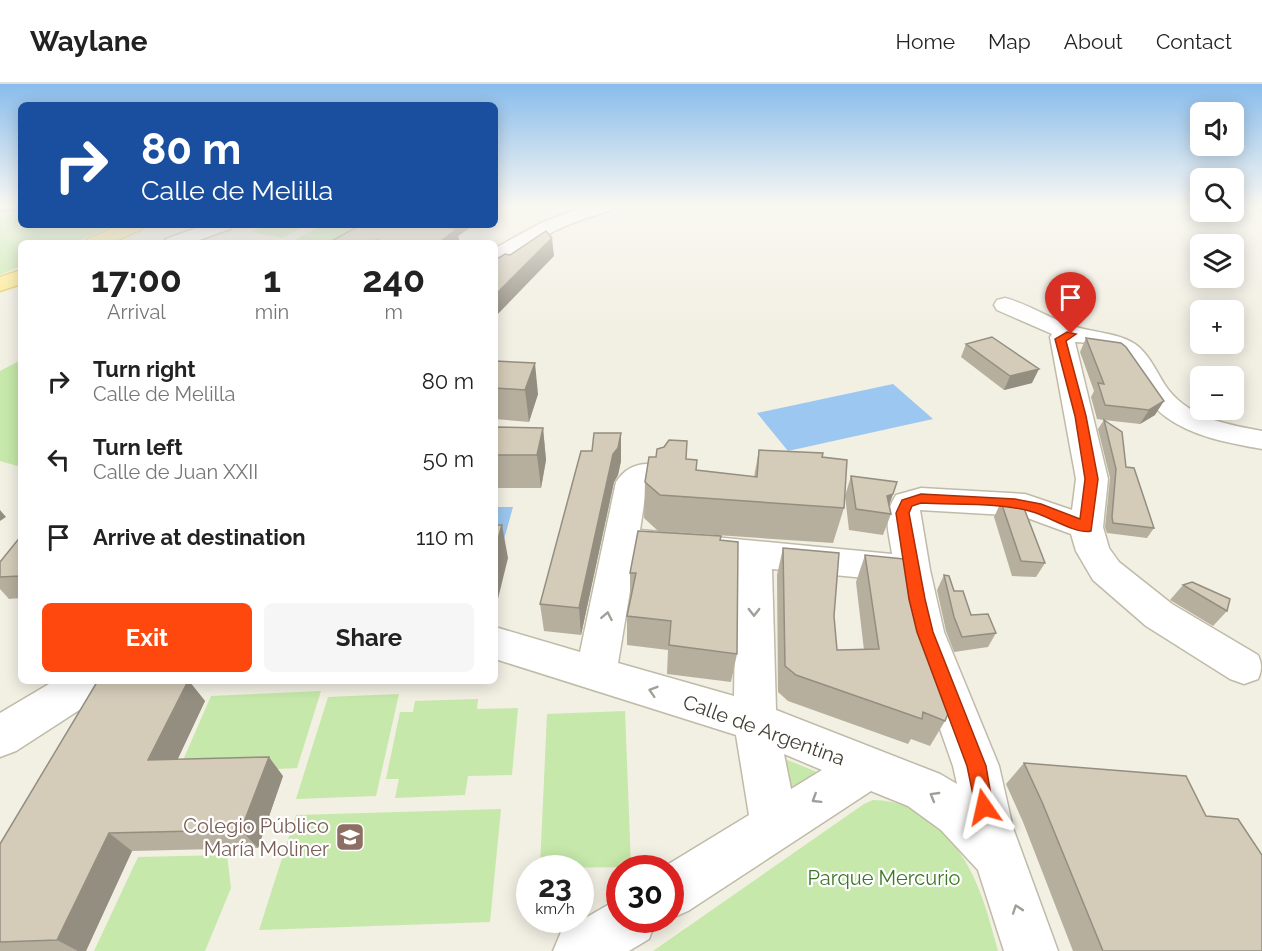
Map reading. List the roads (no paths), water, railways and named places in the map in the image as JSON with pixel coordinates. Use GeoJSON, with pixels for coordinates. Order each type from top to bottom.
{"type":"FeatureCollection","features":[{"type":"Feature","properties":{"kind":"main road"},"geometry":{"type":"LineString","coordinates":[[0,285],[18,277]]}},
{"type":"Feature","properties":{"kind":"street"},"geometry":{"type":"LineString","coordinates":[[498,257],[513,246]]}},
{"type":"Feature","properties":{"kind":"street"},"geometry":{"type":"LineString","coordinates":[[1005,305],[1066,338],[1109,341],[1133,353],[1160,397],[1189,419],[1217,429],[1262,440]]}},
{"type":"Feature","properties":{"kind":"street"},"geometry":{"type":"LineString","coordinates":[[1066,338],[1092,479],[1086,527],[1093,551],[1106,571],[1118,583],[1190,636],[1244,666]]}},
{"type":"Feature","properties":{"kind":"street"},"geometry":{"type":"LineString","coordinates":[[596,674],[632,482],[638,476],[651,473]]}},
{"type":"Feature","properties":{"kind":"street"},"geometry":{"type":"LineString","coordinates":[[1031,951],[984,807],[976,766],[925,632],[903,513],[904,506],[912,500],[930,498],[1025,505],[1086,527]]}},
{"type":"Feature","properties":{"kind":"street"},"geometry":{"type":"LineString","coordinates":[[621,541],[912,570]]}},
{"type":"Feature","properties":{"kind":"street"},"geometry":{"type":"LineString","coordinates":[[754,553],[755,722],[775,825]]}},
{"type":"Feature","properties":{"kind":"street","name":"Calle de Argentina"},"geometry":{"type":"LineString","coordinates":[[498,644],[755,722],[924,790],[941,800],[970,825],[1003,867]]}},
{"type":"Feature","properties":{"kind":"street"},"geometry":{"type":"LineString","coordinates":[[0,737],[84,684]]}},
{"type":"Feature","properties":{"kind":"street"},"geometry":{"type":"LineString","coordinates":[[684,884],[866,768]]}},
{"type":"Feature","properties":{"kind":"water"},"geometry":{"type":"Polygon","coordinates":[[[893,384],[933,419],[788,451],[757,413],[893,384]]]}},
{"type":"Feature","properties":{"kind":"water"},"geometry":{"type":"Polygon","coordinates":[[[498,507],[513,507],[503,543],[498,542],[498,507]]]}},
{"type":"Feature","properties":{"kind":"place","name":"Colegio Público María Moliner"},"geometry":{"type":"Point","coordinates":[350,837]}},
{"type":"Feature","properties":{"kind":"park label","name":"Parque Mercurio"},"geometry":{"type":"Point","coordinates":[884,878]}}]}
